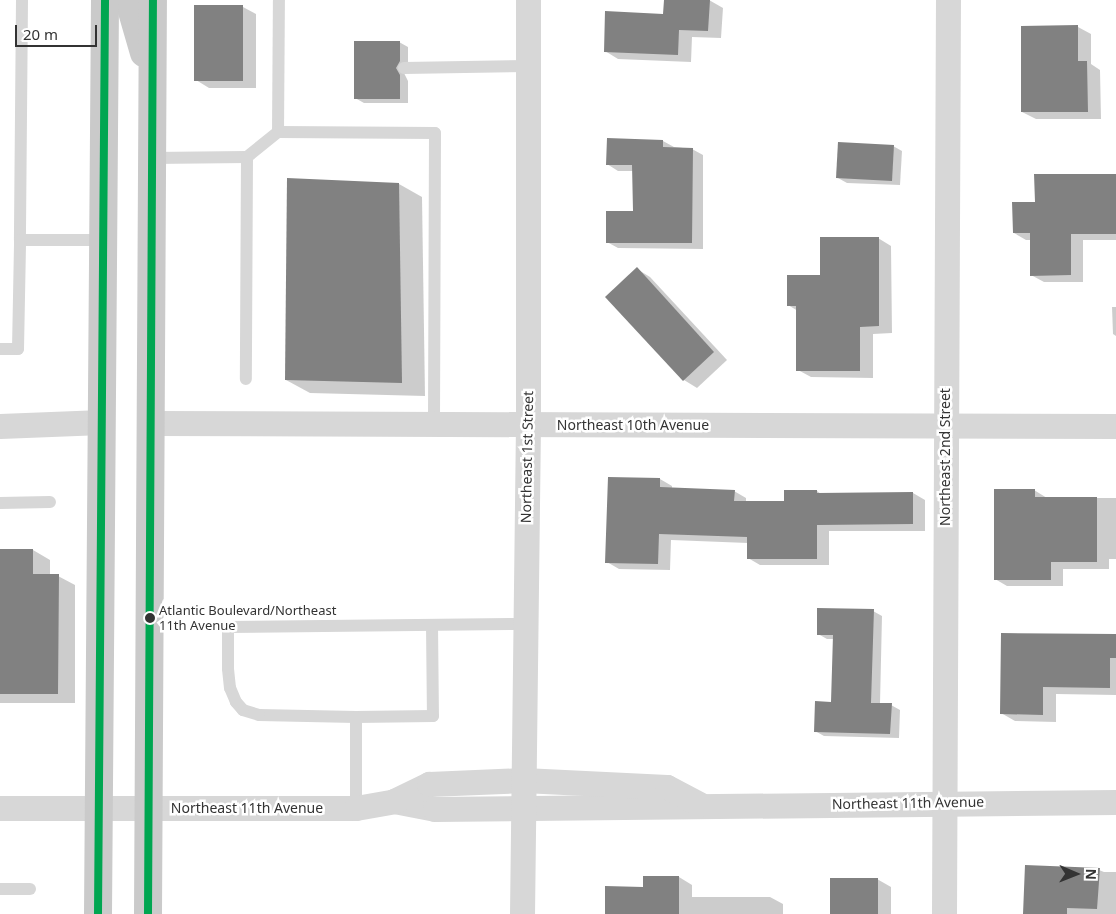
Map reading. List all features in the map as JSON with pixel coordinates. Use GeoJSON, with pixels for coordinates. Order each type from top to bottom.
{"type":"FeatureCollection","features":[{"type":"Feature","properties":{"kind":"main road"},"geometry":{"type":"LineString","coordinates":[[98,914],[105,0]]}},
{"type":"Feature","properties":{"kind":"main road"},"geometry":{"type":"LineString","coordinates":[[127,0],[131,8],[152,83]]}},
{"type":"Feature","properties":{"kind":"main road"},"geometry":{"type":"LineString","coordinates":[[148,914],[153,0]]}},
{"type":"Feature","properties":{"kind":"street","name":"Northeast 1st Street"},"geometry":{"type":"LineString","coordinates":[[522,914],[528,425],[528,0]]}},
{"type":"Feature","properties":{"kind":"street","name":"Northeast 2nd Street"},"geometry":{"type":"LineString","coordinates":[[944,914],[948,0]]}},
{"type":"Feature","properties":{"kind":"street"},"geometry":{"type":"LineString","coordinates":[[0,426],[102,422]]}},
{"type":"Feature","properties":{"kind":"street","name":"Northeast 10th Avenue"},"geometry":{"type":"LineString","coordinates":[[151,423],[1116,426]]}},
{"type":"Feature","properties":{"kind":"street","name":"Northeast 11th Avenue"},"geometry":{"type":"LineString","coordinates":[[0,808],[356,808],[394,801],[429,784],[523,780],[667,787],[701,805]]}},
{"type":"Feature","properties":{"kind":"street","name":"Northeast 11th Avenue"},"geometry":{"type":"LineString","coordinates":[[394,801],[435,809],[943,802],[1116,802]]}},
{"type":"Feature","properties":{"kind":"lane"},"geometry":{"type":"LineString","coordinates":[[0,349],[18,349],[22,0]]}},
{"type":"Feature","properties":{"kind":"lane"},"geometry":{"type":"LineString","coordinates":[[278,132],[279,0]]}},
{"type":"Feature","properties":{"kind":"lane"},"geometry":{"type":"LineString","coordinates":[[404,68],[528,66]]}},
{"type":"Feature","properties":{"kind":"lane"},"geometry":{"type":"LineString","coordinates":[[152,158],[247,157],[278,132],[435,133],[434,424]]}},
{"type":"Feature","properties":{"kind":"lane"},"geometry":{"type":"LineString","coordinates":[[246,379],[247,157]]}},
{"type":"Feature","properties":{"kind":"lane"},"geometry":{"type":"LineString","coordinates":[[20,240],[103,240]]}},
{"type":"Feature","properties":{"kind":"lane"},"geometry":{"type":"LineString","coordinates":[[0,503],[50,502]]}},
{"type":"Feature","properties":{"kind":"lane"},"geometry":{"type":"LineString","coordinates":[[432,625],[433,716],[356,718],[260,715],[243,710],[236,702],[230,688],[228,627],[525,624]]}},
{"type":"Feature","properties":{"kind":"lane"},"geometry":{"type":"LineString","coordinates":[[356,718],[356,808]]}},
{"type":"Feature","properties":{"kind":"lane"},"geometry":{"type":"LineString","coordinates":[[0,889],[30,889]]}},
{"type":"Feature","properties":{"kind":"building"},"geometry":{"type":"Polygon","coordinates":[[[664,0],[710,0],[708,31],[679,30],[678,55],[604,52],[605,11],[663,14],[664,0]]]}},
{"type":"Feature","properties":{"kind":"building"},"geometry":{"type":"Polygon","coordinates":[[[194,5],[243,5],[243,81],[194,81],[194,5]]]}},
{"type":"Feature","properties":{"kind":"building"},"geometry":{"type":"Polygon","coordinates":[[[1078,25],[1078,61],[1087,61],[1088,112],[1021,112],[1021,26],[1078,25]]]}},
{"type":"Feature","properties":{"kind":"building"},"geometry":{"type":"Polygon","coordinates":[[[354,41],[400,41],[400,61],[396,68],[400,75],[400,99],[354,99],[354,41]]]}},
{"type":"Feature","properties":{"kind":"building"},"geometry":{"type":"Polygon","coordinates":[[[607,138],[663,140],[663,147],[693,148],[692,243],[606,243],[606,211],[633,211],[632,165],[606,165],[607,138]]]}},
{"type":"Feature","properties":{"kind":"building"},"geometry":{"type":"Polygon","coordinates":[[[838,142],[894,145],[892,181],[836,178],[838,142]]]}},
{"type":"Feature","properties":{"kind":"building"},"geometry":{"type":"Polygon","coordinates":[[[1034,174],[1116,174],[1116,234],[1071,234],[1071,275],[1030,276],[1030,233],[1013,233],[1012,202],[1035,202],[1034,174]]]}},
{"type":"Feature","properties":{"kind":"building"},"geometry":{"type":"Polygon","coordinates":[[[287,178],[399,183],[402,383],[285,380],[287,178]]]}},
{"type":"Feature","properties":{"kind":"building"},"geometry":{"type":"Polygon","coordinates":[[[820,237],[879,237],[879,326],[860,327],[860,371],[796,371],[796,306],[787,306],[787,275],[820,275],[820,237]]]}},
{"type":"Feature","properties":{"kind":"building"},"geometry":{"type":"Polygon","coordinates":[[[637,267],[714,352],[683,381],[605,297],[637,267]]]}},
{"type":"Feature","properties":{"kind":"building"},"geometry":{"type":"Polygon","coordinates":[[[608,477],[660,478],[660,487],[735,490],[734,501],[784,501],[784,490],[817,490],[817,493],[913,492],[913,524],[817,525],[817,559],[747,559],[747,537],[659,534],[658,564],[605,563],[608,477]]]}},
{"type":"Feature","properties":{"kind":"building"},"geometry":{"type":"Polygon","coordinates":[[[994,489],[1035,489],[1035,497],[1097,497],[1097,562],[1051,562],[1051,580],[994,580],[994,489]]]}},
{"type":"Feature","properties":{"kind":"building"},"geometry":{"type":"Polygon","coordinates":[[[0,549],[33,549],[33,574],[59,574],[58,694],[0,694],[0,549]]]}},
{"type":"Feature","properties":{"kind":"building"},"geometry":{"type":"Polygon","coordinates":[[[817,608],[874,609],[871,703],[892,703],[890,734],[814,732],[815,701],[831,702],[833,635],[817,635],[817,608]]]}},
{"type":"Feature","properties":{"kind":"building"},"geometry":{"type":"Polygon","coordinates":[[[1001,633],[1116,634],[1116,658],[1110,658],[1110,688],[1043,687],[1043,715],[1000,714],[1001,633]]]}},
{"type":"Feature","properties":{"kind":"building"},"geometry":{"type":"Polygon","coordinates":[[[1025,865],[1100,868],[1097,909],[1067,908],[1067,914],[1023,914],[1025,865]]]}},
{"type":"Feature","properties":{"kind":"building"},"geometry":{"type":"Polygon","coordinates":[[[643,876],[679,876],[679,914],[605,914],[605,886],[643,887],[643,876]]]}},
{"type":"Feature","properties":{"kind":"building"},"geometry":{"type":"Polygon","coordinates":[[[830,878],[878,878],[878,914],[830,914],[830,878]]]}},
{"type":"Feature","properties":{"kind":"transit line"},"geometry":{"type":"LineString","coordinates":[[98,914],[105,0]]}},
{"type":"Feature","properties":{"kind":"transit line"},"geometry":{"type":"LineString","coordinates":[[148,914],[153,0]]}},
{"type":"Feature","properties":{"kind":"place","name":"Atlantic Boulevard/Northeast 11th Avenue"},"geometry":{"type":"Point","coordinates":[150,618]}}]}
